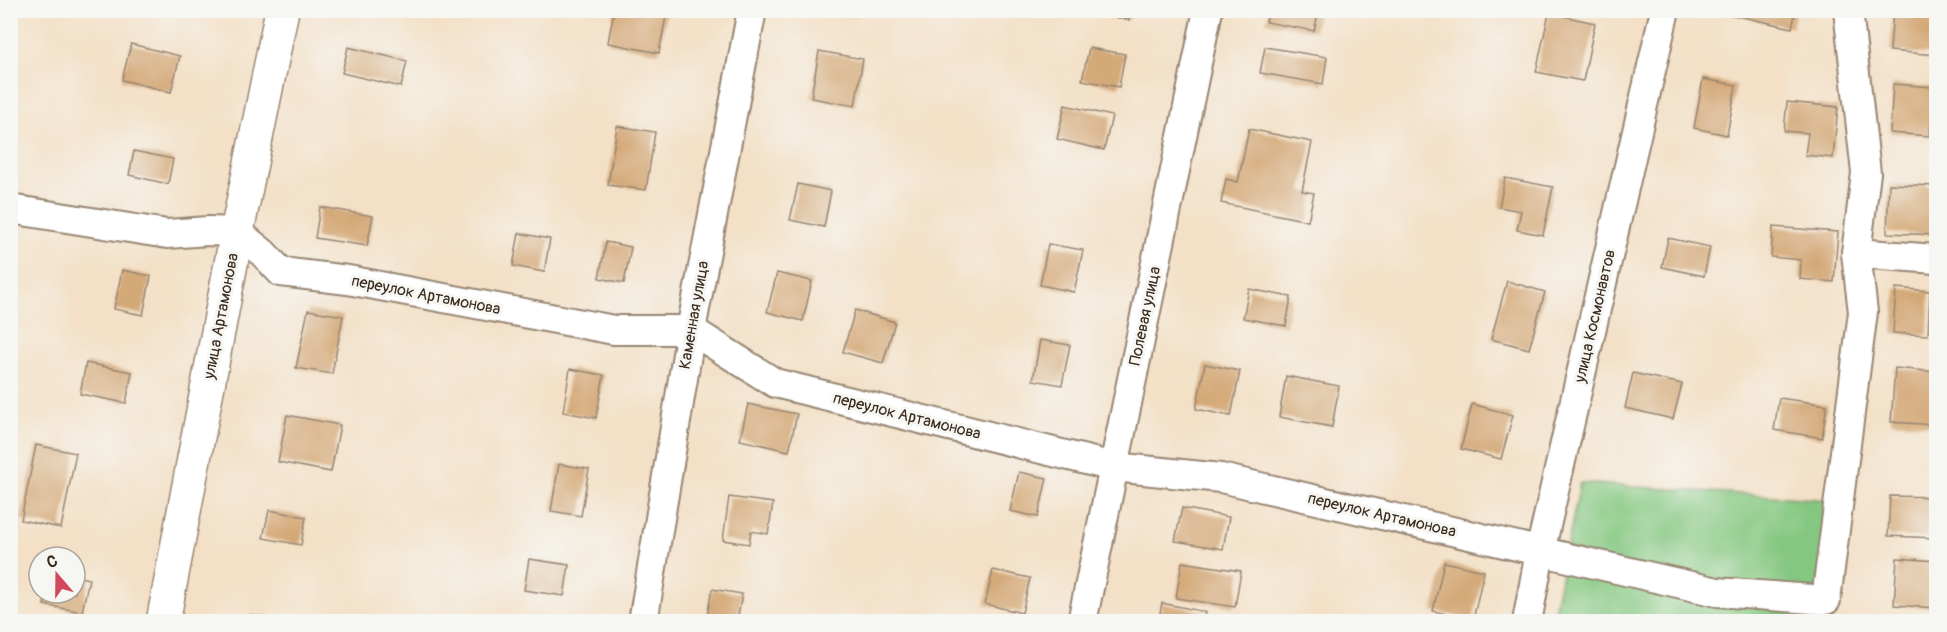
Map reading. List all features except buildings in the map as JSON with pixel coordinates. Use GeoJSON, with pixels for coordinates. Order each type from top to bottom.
{"type":"FeatureCollection","features":[{"type":"Feature","properties":{"kind":"street","name":"улица Артамонова"},"geometry":{"type":"LineString","coordinates":[[163,621],[282,10]]}},
{"type":"Feature","properties":{"kind":"street","name":"Каменная улица"},"geometry":{"type":"LineString","coordinates":[[643,621],[691,330],[752,10]]}},
{"type":"Feature","properties":{"kind":"street","name":"Полевая улица"},"geometry":{"type":"LineString","coordinates":[[1082,621],[1209,10]]}},
{"type":"Feature","properties":{"kind":"street","name":"улица Космонавтов"},"geometry":{"type":"LineString","coordinates":[[1527,621],[1540,552],[1665,10]]}},
{"type":"Feature","properties":{"kind":"street"},"geometry":{"type":"LineString","coordinates":[[1848,10],[1866,173],[1856,253],[1936,259]]}},
{"type":"Feature","properties":{"kind":"street"},"geometry":{"type":"LineString","coordinates":[[10,209],[167,234],[208,231],[237,232]]}},
{"type":"Feature","properties":{"kind":"street","name":"переулок Артамонова"},"geometry":{"type":"LineString","coordinates":[[237,232],[263,253],[281,272],[348,280],[614,330],[691,330],[775,384],[1114,467],[1221,478],[1717,592],[1826,600],[1863,312],[1856,253]]}},
{"type":"Feature","properties":{"kind":"green space"},"geometry":{"type":"Polygon","coordinates":[[[1580,483],[1829,500],[1822,621],[1552,622],[1580,483]]]}}]}
